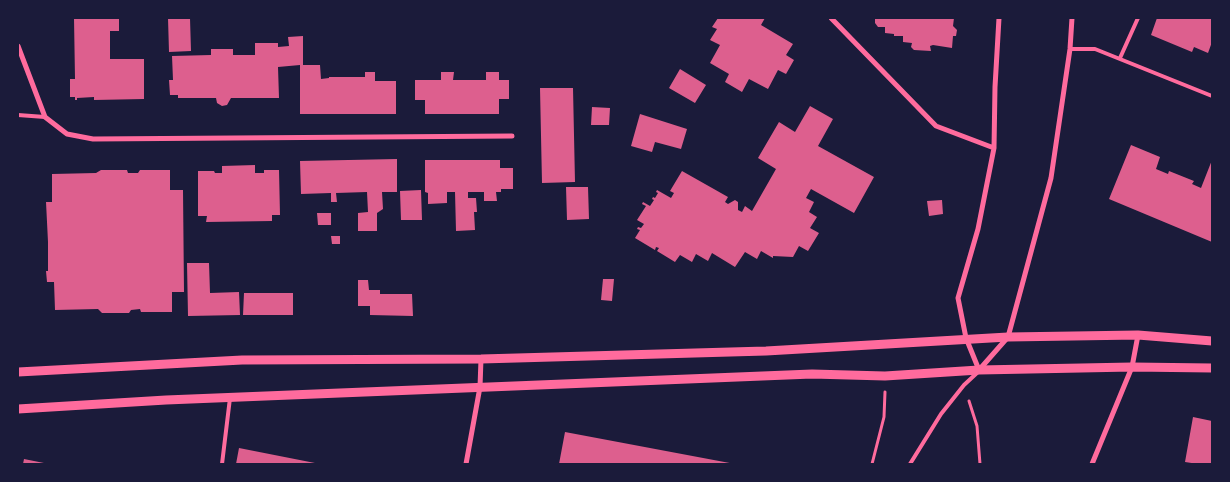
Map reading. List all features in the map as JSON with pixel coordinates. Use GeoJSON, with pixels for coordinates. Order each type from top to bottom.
{"type":"FeatureCollection","features":[{"type":"Feature","properties":{"kind":"street"},"geometry":{"type":"LineString","coordinates":[[831,18],[936,126],[994,148]]}},
{"type":"Feature","properties":{"kind":"street"},"geometry":{"type":"LineString","coordinates":[[980,370],[966,338],[958,298],[978,229],[994,148],[998,18]]}},
{"type":"Feature","properties":{"kind":"street"},"geometry":{"type":"LineString","coordinates":[[980,370],[1008,337],[1051,178],[1070,49],[1072,18]]}},
{"type":"Feature","properties":{"kind":"street"},"geometry":{"type":"LineString","coordinates":[[18,46],[45,117],[67,134],[94,139],[512,136]]}},
{"type":"Feature","properties":{"kind":"street"},"geometry":{"type":"LineString","coordinates":[[1092,464],[1132,367],[1138,335]]}},
{"type":"Feature","properties":{"kind":"street"},"geometry":{"type":"LineString","coordinates":[[18,372],[242,360],[481,359],[766,350],[966,338],[1138,335],[1212,342]]}},
{"type":"Feature","properties":{"kind":"street"},"geometry":{"type":"LineString","coordinates":[[466,464],[480,387],[481,359]]}},
{"type":"Feature","properties":{"kind":"street"},"geometry":{"type":"LineString","coordinates":[[18,409],[230,398],[812,374],[885,376],[980,370],[1132,367],[1212,368]]}},
{"type":"Feature","properties":{"kind":"lane"},"geometry":{"type":"LineString","coordinates":[[1120,58],[1138,18]]}},
{"type":"Feature","properties":{"kind":"lane"},"geometry":{"type":"LineString","coordinates":[[1070,49],[1094,49],[1212,96]]}},
{"type":"Feature","properties":{"kind":"lane"},"geometry":{"type":"LineString","coordinates":[[18,115],[45,117]]}},
{"type":"Feature","properties":{"kind":"lane"},"geometry":{"type":"LineString","coordinates":[[910,464],[942,414],[964,385],[980,370]]}},
{"type":"Feature","properties":{"kind":"lane"},"geometry":{"type":"LineString","coordinates":[[222,464],[230,398]]}},
{"type":"Feature","properties":{"kind":"path"},"geometry":{"type":"LineString","coordinates":[[872,464],[884,417],[885,376]]}},
{"type":"Feature","properties":{"kind":"path"},"geometry":{"type":"LineString","coordinates":[[964,385],[977,426],[980,464]]}},
{"type":"Feature","properties":{"kind":"building"},"geometry":{"type":"Polygon","coordinates":[[[74,18],[119,18],[119,31],[110,31],[110,59],[144,59],[144,99],[94,100],[94,97],[77,98],[75,100],[75,97],[70,97],[70,79],[75,79],[74,18]]]}},
{"type":"Feature","properties":{"kind":"building"},"geometry":{"type":"Polygon","coordinates":[[[168,18],[190,18],[191,51],[169,52],[168,18]]]}},
{"type":"Feature","properties":{"kind":"building"},"geometry":{"type":"Polygon","coordinates":[[[718,18],[765,18],[761,25],[793,44],[786,55],[794,60],[786,74],[778,70],[768,89],[749,79],[742,92],[725,82],[729,74],[710,63],[720,45],[710,40],[717,29],[712,27],[718,18]]]}},
{"type":"Feature","properties":{"kind":"building"},"geometry":{"type":"Polygon","coordinates":[[[875,18],[954,18],[953,26],[957,30],[956,36],[953,36],[952,48],[933,45],[930,46],[931,51],[914,50],[911,47],[912,43],[903,42],[903,36],[885,33],[885,27],[878,27],[875,23],[875,18]]]}},
{"type":"Feature","properties":{"kind":"building"},"geometry":{"type":"Polygon","coordinates":[[[1157,18],[1212,18],[1212,42],[1208,53],[1194,47],[1192,52],[1151,35],[1157,18]]]}},
{"type":"Feature","properties":{"kind":"building"},"geometry":{"type":"Polygon","coordinates":[[[303,36],[303,65],[320,65],[321,79],[329,77],[365,77],[365,72],[375,72],[375,81],[396,81],[396,114],[300,114],[300,65],[278,67],[279,98],[231,98],[227,105],[222,106],[217,103],[216,98],[178,98],[178,95],[170,95],[169,80],[173,80],[172,56],[211,55],[211,49],[233,49],[233,55],[255,55],[255,43],[278,43],[278,47],[289,46],[288,37],[303,36]]]}},
{"type":"Feature","properties":{"kind":"building"},"geometry":{"type":"Polygon","coordinates":[[[680,69],[706,85],[695,103],[669,88],[680,69]]]}},
{"type":"Feature","properties":{"kind":"building"},"geometry":{"type":"Polygon","coordinates":[[[441,72],[454,72],[453,80],[486,80],[486,72],[499,72],[499,80],[509,80],[509,99],[499,99],[499,114],[425,114],[425,100],[415,100],[415,80],[441,80],[441,72]]]}},
{"type":"Feature","properties":{"kind":"building"},"geometry":{"type":"Polygon","coordinates":[[[540,88],[573,88],[575,182],[542,183],[540,88]]]}},
{"type":"Feature","properties":{"kind":"building"},"geometry":{"type":"Polygon","coordinates":[[[810,106],[833,119],[818,146],[874,177],[854,213],[811,189],[806,198],[814,202],[809,212],[817,217],[810,228],[819,233],[808,251],[799,246],[793,257],[773,256],[773,258],[761,251],[757,259],[745,252],[735,267],[712,253],[708,261],[696,254],[692,262],[680,255],[675,262],[657,251],[659,248],[656,247],[655,250],[635,238],[640,230],[637,229],[638,227],[641,228],[644,224],[637,220],[646,206],[642,204],[643,202],[650,206],[654,200],[652,199],[653,197],[655,198],[658,193],[656,192],[657,190],[671,198],[674,193],[670,191],[682,171],[728,197],[725,202],[728,204],[735,200],[738,202],[738,210],[742,212],[745,206],[752,211],[776,169],[758,158],[779,122],[795,132],[810,106]]]}},
{"type":"Feature","properties":{"kind":"building"},"geometry":{"type":"Polygon","coordinates":[[[592,107],[610,108],[609,125],[591,125],[592,107]]]}},
{"type":"Feature","properties":{"kind":"building"},"geometry":{"type":"Polygon","coordinates":[[[640,114],[687,129],[681,149],[655,142],[652,152],[631,146],[640,114]]]}},
{"type":"Feature","properties":{"kind":"building"},"geometry":{"type":"Polygon","coordinates":[[[1131,145],[1160,157],[1156,169],[1168,174],[1169,171],[1194,181],[1192,184],[1201,188],[1212,160],[1212,242],[1109,199],[1131,145]]]}},
{"type":"Feature","properties":{"kind":"building"},"geometry":{"type":"Polygon","coordinates":[[[397,159],[397,192],[382,192],[383,209],[377,213],[377,231],[358,231],[358,213],[368,212],[367,192],[336,193],[337,202],[331,202],[331,193],[301,194],[300,161],[397,159]]]}},
{"type":"Feature","properties":{"kind":"building"},"geometry":{"type":"Polygon","coordinates":[[[425,160],[500,160],[500,168],[513,168],[513,189],[501,189],[501,192],[496,192],[497,201],[484,201],[484,192],[468,192],[468,198],[476,198],[477,212],[474,212],[475,230],[456,231],[455,192],[447,192],[447,203],[428,204],[428,193],[425,192],[425,160]]]}},
{"type":"Feature","properties":{"kind":"building"},"geometry":{"type":"Polygon","coordinates":[[[255,165],[255,173],[264,173],[264,170],[279,170],[280,215],[272,215],[272,221],[206,222],[207,216],[198,216],[198,171],[222,173],[222,166],[255,165]]]}},
{"type":"Feature","properties":{"kind":"building"},"geometry":{"type":"Polygon","coordinates":[[[101,170],[127,170],[128,173],[138,173],[140,170],[170,170],[170,190],[183,190],[184,292],[172,292],[172,312],[141,312],[140,309],[131,310],[129,313],[102,313],[98,309],[55,310],[54,282],[47,282],[46,271],[48,271],[48,242],[46,202],[52,202],[52,174],[96,173],[101,170]]]}},
{"type":"Feature","properties":{"kind":"building"},"geometry":{"type":"Polygon","coordinates":[[[566,187],[588,187],[589,219],[567,220],[566,187]]]}},
{"type":"Feature","properties":{"kind":"building"},"geometry":{"type":"Polygon","coordinates":[[[421,190],[422,220],[401,220],[400,191],[421,190]]]}},
{"type":"Feature","properties":{"kind":"building"},"geometry":{"type":"Polygon","coordinates":[[[942,200],[943,214],[929,216],[927,201],[942,200]]]}},
{"type":"Feature","properties":{"kind":"building"},"geometry":{"type":"Polygon","coordinates":[[[317,213],[331,213],[331,225],[318,225],[317,213]]]}},
{"type":"Feature","properties":{"kind":"building"},"geometry":{"type":"Polygon","coordinates":[[[331,236],[340,236],[340,244],[332,244],[331,236]]]}},
{"type":"Feature","properties":{"kind":"building"},"geometry":{"type":"Polygon","coordinates":[[[187,263],[209,263],[210,293],[239,292],[240,315],[188,316],[187,263]]]}},
{"type":"Feature","properties":{"kind":"building"},"geometry":{"type":"Polygon","coordinates":[[[603,279],[614,279],[612,301],[601,300],[603,279]]]}},
{"type":"Feature","properties":{"kind":"building"},"geometry":{"type":"Polygon","coordinates":[[[358,280],[368,280],[369,290],[380,290],[380,294],[412,294],[413,316],[370,315],[370,306],[358,306],[358,280]]]}},
{"type":"Feature","properties":{"kind":"building"},"geometry":{"type":"Polygon","coordinates":[[[244,293],[293,293],[293,315],[243,315],[244,293]]]}},
{"type":"Feature","properties":{"kind":"building"},"geometry":{"type":"Polygon","coordinates":[[[1193,417],[1212,421],[1212,464],[1185,462],[1193,417]]]}},
{"type":"Feature","properties":{"kind":"building"},"geometry":{"type":"Polygon","coordinates":[[[565,432],[735,464],[559,464],[565,432]]]}},
{"type":"Feature","properties":{"kind":"building"},"geometry":{"type":"Polygon","coordinates":[[[239,448],[320,464],[236,464],[239,448]]]}},
{"type":"Feature","properties":{"kind":"building"},"geometry":{"type":"Polygon","coordinates":[[[24,459],[49,464],[23,464],[24,459]]]}}]}
